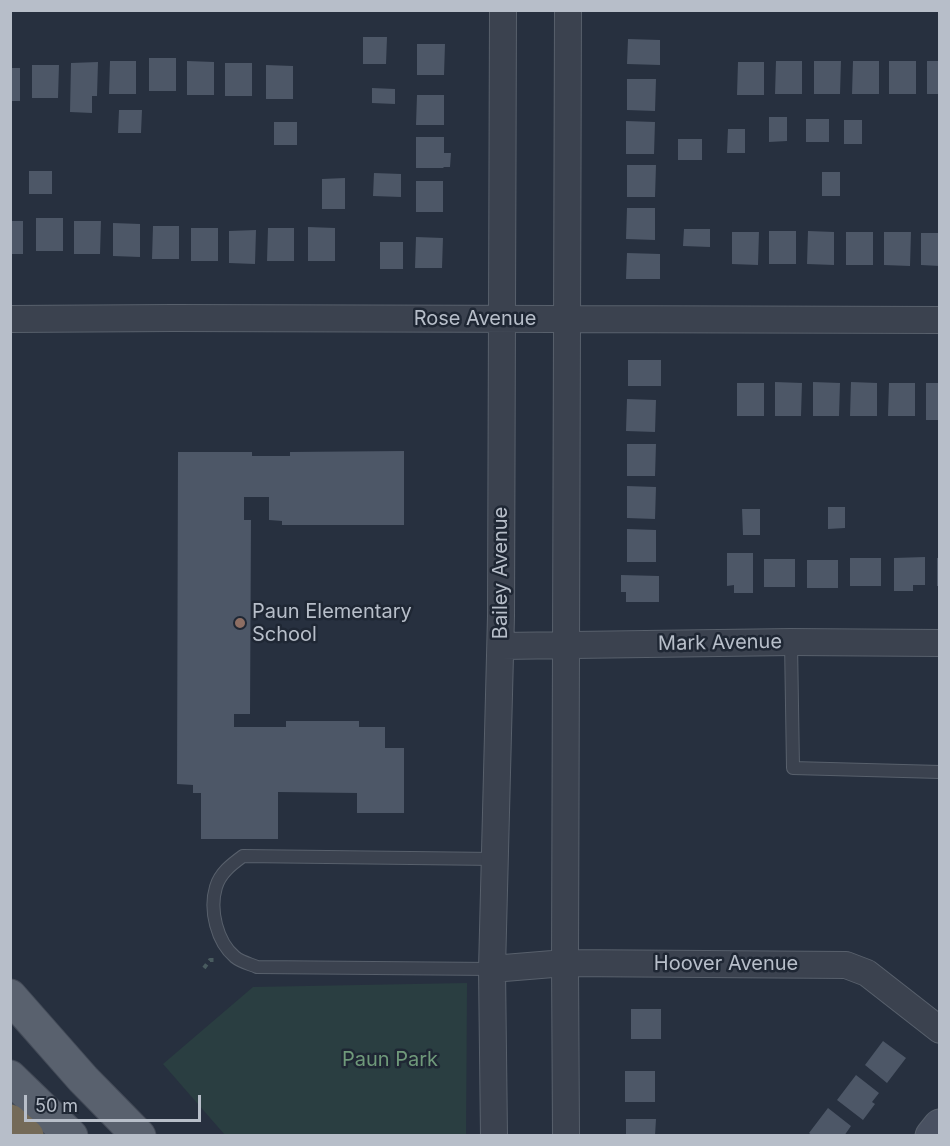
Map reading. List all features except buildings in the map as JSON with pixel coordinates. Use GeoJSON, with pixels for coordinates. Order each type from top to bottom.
{"type":"FeatureCollection","features":[{"type":"Feature","properties":{"kind":"highway"},"geometry":{"type":"LineString","coordinates":[[10,1121],[27,1136]]}},
{"type":"Feature","properties":{"kind":"main road"},"geometry":{"type":"LineString","coordinates":[[10,996],[83,1079],[139,1136]]}},
{"type":"Feature","properties":{"kind":"main road"},"geometry":{"type":"LineString","coordinates":[[10,1077],[71,1136]]}},
{"type":"Feature","properties":{"kind":"street","name":"Bailey Avenue"},"geometry":{"type":"LineString","coordinates":[[494,1136],[492,969],[501,646],[504,10]]}},
{"type":"Feature","properties":{"kind":"street"},"geometry":{"type":"LineString","coordinates":[[566,1136],[568,10]]}},
{"type":"Feature","properties":{"kind":"street","name":"Rose Avenue"},"geometry":{"type":"LineString","coordinates":[[10,319],[939,320]]}},
{"type":"Feature","properties":{"kind":"street","name":"Mark Avenue"},"geometry":{"type":"LineString","coordinates":[[501,646],[790,642],[939,643]]}},
{"type":"Feature","properties":{"kind":"street","name":"Hoover Avenue"},"geometry":{"type":"LineString","coordinates":[[492,969],[565,963],[846,965],[867,973],[939,1030]]}},
{"type":"Feature","properties":{"kind":"street"},"geometry":{"type":"LineString","coordinates":[[932,1136],[939,1126]]}},
{"type":"Feature","properties":{"kind":"lane"},"geometry":{"type":"LineString","coordinates":[[790,642],[793,768],[939,772]]}},
{"type":"Feature","properties":{"kind":"lane"},"geometry":{"type":"LineString","coordinates":[[492,969],[257,967],[236,958],[225,945],[217,929],[213,913],[216,886],[226,870],[243,856],[495,859]]}},
{"type":"Feature","properties":{"kind":"green space","name":"Paun Park"},"geometry":{"type":"Polygon","coordinates":[[[467,983],[466,1135],[225,1135],[163,1064],[253,987],[467,983]]]}},
{"type":"Feature","properties":{"kind":"place","name":"Paun Elementary School"},"geometry":{"type":"Point","coordinates":[240,623]}}]}
